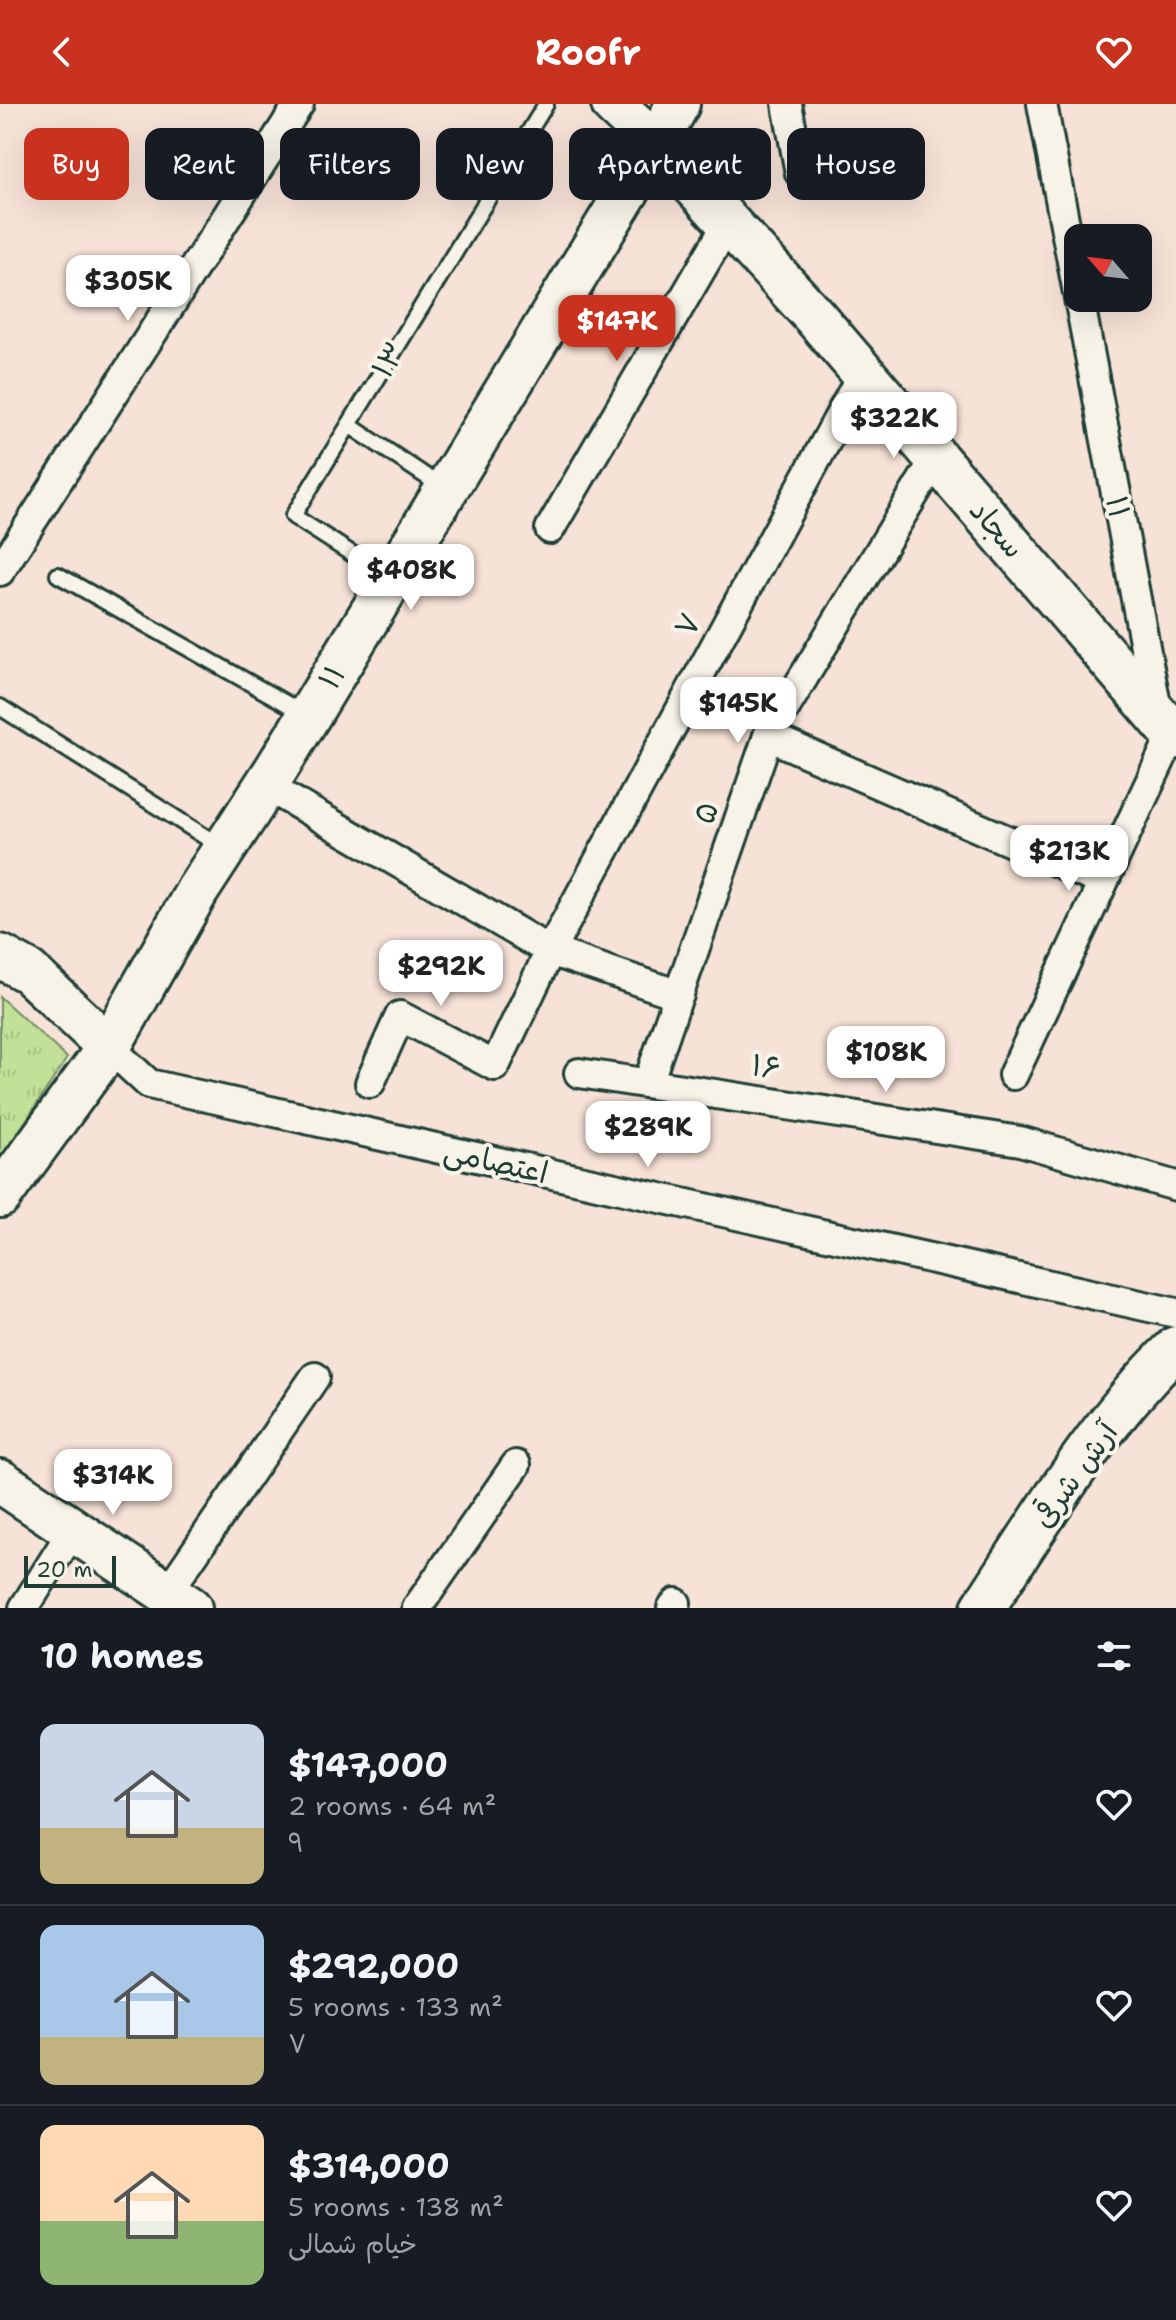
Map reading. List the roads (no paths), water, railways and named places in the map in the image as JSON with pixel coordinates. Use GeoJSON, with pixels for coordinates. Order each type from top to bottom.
{"type":"FeatureCollection","features":[{"type":"Feature","properties":{"kind":"street"},"geometry":{"type":"LineString","coordinates":[[0,571],[299,104]]}},
{"type":"Feature","properties":{"kind":"street","name":"سجاد"},"geometry":{"type":"LineString","coordinates":[[613,104],[639,128]]}},
{"type":"Feature","properties":{"kind":"street"},"geometry":{"type":"LineString","coordinates":[[665,128],[678,104]]}},
{"type":"Feature","properties":{"kind":"street"},"geometry":{"type":"LineString","coordinates":[[787,104],[792,128]]}},
{"type":"Feature","properties":{"kind":"street","name":"۱۱"},"geometry":{"type":"LineString","coordinates":[[1042,104],[1065,224]]}},
{"type":"Feature","properties":{"kind":"street","name":"۱۱"},"geometry":{"type":"LineString","coordinates":[[0,1196],[109,1047],[197,891],[392,580],[622,200]]}},
{"type":"Feature","properties":{"kind":"street","name":"سجاد"},"geometry":{"type":"LineString","coordinates":[[707,200],[863,373],[1169,728]]}},
{"type":"Feature","properties":{"kind":"street"},"geometry":{"type":"LineString","coordinates":[[550,529],[728,223]]}},
{"type":"Feature","properties":{"kind":"street","name":"۱۱"},"geometry":{"type":"LineString","coordinates":[[1082,312],[1169,728]]}},
{"type":"Feature","properties":{"kind":"street","name":"۷"},"geometry":{"type":"LineString","coordinates":[[370,1083],[400,1016],[495,1066],[550,951],[863,373]]}},
{"type":"Feature","properties":{"kind":"street","name":"۵"},"geometry":{"type":"LineString","coordinates":[[648,1083],[768,736],[936,458]]}},
{"type":"Feature","properties":{"kind":"street"},"geometry":{"type":"LineString","coordinates":[[1013,1075],[1103,882],[1169,728]]}},
{"type":"Feature","properties":{"kind":"street"},"geometry":{"type":"LineString","coordinates":[[768,736],[1103,882]]}},
{"type":"Feature","properties":{"kind":"street"},"geometry":{"type":"LineString","coordinates":[[265,785],[550,951],[679,995]]}},
{"type":"Feature","properties":{"kind":"street","name":"اعتصامی"},"geometry":{"type":"LineString","coordinates":[[0,956],[29,972],[149,1084],[1176,1313]]}},
{"type":"Feature","properties":{"kind":"street","name":"۱۶"},"geometry":{"type":"LineString","coordinates":[[579,1073],[1020,1141],[1176,1186]]}},
{"type":"Feature","properties":{"kind":"street","name":"آرش شرقی"},"geometry":{"type":"LineString","coordinates":[[983,1608],[1061,1489],[1169,1368]]}},
{"type":"Feature","properties":{"kind":"street"},"geometry":{"type":"LineString","coordinates":[[0,1481],[178,1600],[315,1377]]}},
{"type":"Feature","properties":{"kind":"street"},"geometry":{"type":"LineString","coordinates":[[417,1608],[516,1465]]}},
{"type":"Feature","properties":{"kind":"street"},"geometry":{"type":"LineString","coordinates":[[24,1608],[73,1530]]}},
{"type":"Feature","properties":{"kind":"lane","name":"۱۳"},"geometry":{"type":"LineString","coordinates":[[392,580],[293,516],[546,104]]}},
{"type":"Feature","properties":{"kind":"lane"},"geometry":{"type":"LineString","coordinates":[[349,425],[447,490]]}},
{"type":"Feature","properties":{"kind":"lane"},"geometry":{"type":"LineString","coordinates":[[58,575],[308,715]]}},
{"type":"Feature","properties":{"kind":"lane"},"geometry":{"type":"LineString","coordinates":[[0,707],[224,848]]}}]}
